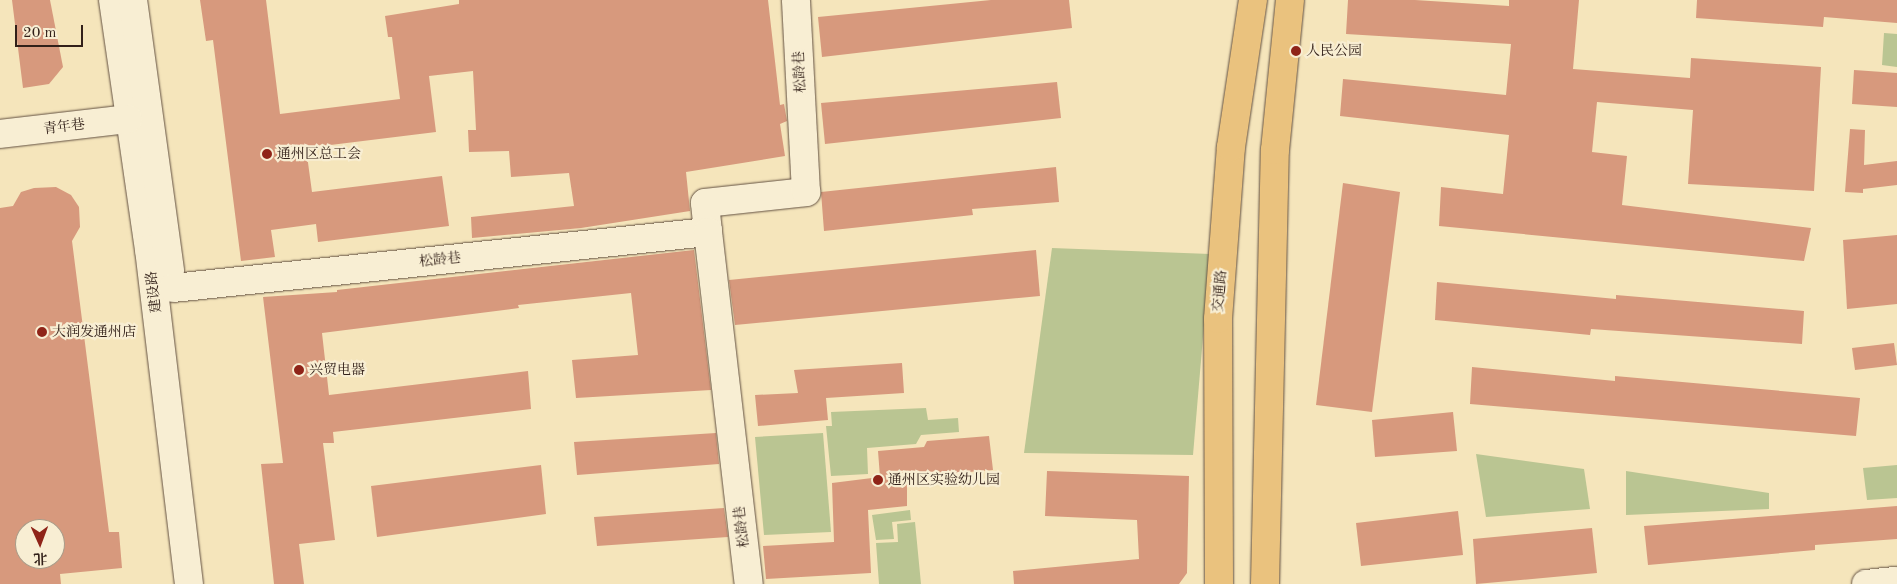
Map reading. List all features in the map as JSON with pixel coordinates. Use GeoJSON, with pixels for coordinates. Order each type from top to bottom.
{"type":"FeatureCollection","features":[{"type":"Feature","properties":{"kind":"main road","name":"交通路"},"geometry":{"type":"LineString","coordinates":[[1219,584],[1218,319],[1232,147],[1253,0]]}},
{"type":"Feature","properties":{"kind":"main road"},"geometry":{"type":"LineString","coordinates":[[1265,584],[1275,150],[1290,0]]}},
{"type":"Feature","properties":{"kind":"street","name":"建设路"},"geometry":{"type":"LineString","coordinates":[[113,0],[128,119],[149,249],[189,584]]}},
{"type":"Feature","properties":{"kind":"street","name":"建设路"},"geometry":{"type":"LineString","coordinates":[[133,0],[173,288],[207,584]]}},
{"type":"Feature","properties":{"kind":"street","name":"松龄巷"},"geometry":{"type":"LineString","coordinates":[[749,584],[704,203],[806,192],[796,0]]}},
{"type":"Feature","properties":{"kind":"street","name":"青年巷"},"geometry":{"type":"LineString","coordinates":[[0,134],[128,119]]}},
{"type":"Feature","properties":{"kind":"street","name":"松龄巷"},"geometry":{"type":"LineString","coordinates":[[173,288],[708,232]]}},
{"type":"Feature","properties":{"kind":"street"},"geometry":{"type":"LineString","coordinates":[[1866,584],[1897,580]]}},
{"type":"Feature","properties":{"kind":"green space"},"geometry":{"type":"Polygon","coordinates":[[[1884,33],[1897,34],[1897,67],[1882,65],[1884,33]]]}},
{"type":"Feature","properties":{"kind":"green space"},"geometry":{"type":"Polygon","coordinates":[[[1052,248],[1210,254],[1193,455],[1024,453],[1052,248]]]}},
{"type":"Feature","properties":{"kind":"green space"},"geometry":{"type":"Polygon","coordinates":[[[926,408],[928,420],[958,418],[959,432],[921,435],[916,444],[867,448],[868,474],[831,476],[826,426],[832,426],[831,412],[926,408]]]}},
{"type":"Feature","properties":{"kind":"green space"},"geometry":{"type":"Polygon","coordinates":[[[823,433],[831,532],[764,535],[755,437],[823,433]]]}},
{"type":"Feature","properties":{"kind":"green space"},"geometry":{"type":"Polygon","coordinates":[[[1476,454],[1584,469],[1590,509],[1486,517],[1476,454]]]}},
{"type":"Feature","properties":{"kind":"green space"},"geometry":{"type":"Polygon","coordinates":[[[1897,465],[1897,498],[1867,500],[1863,468],[1897,465]]]}},
{"type":"Feature","properties":{"kind":"green space"},"geometry":{"type":"Polygon","coordinates":[[[1626,471],[1769,493],[1769,509],[1626,515],[1626,471]]]}},
{"type":"Feature","properties":{"kind":"green space"},"geometry":{"type":"Polygon","coordinates":[[[910,510],[911,520],[892,522],[894,539],[876,540],[872,515],[910,510]]]}},
{"type":"Feature","properties":{"kind":"green space"},"geometry":{"type":"Polygon","coordinates":[[[915,522],[921,584],[879,584],[876,543],[898,542],[897,524],[915,522]]]}},
{"type":"Feature","properties":{"kind":"building"},"geometry":{"type":"Polygon","coordinates":[[[12,0],[50,0],[63,67],[49,84],[23,88],[12,0]]]}},
{"type":"Feature","properties":{"kind":"building"},"geometry":{"type":"Polygon","coordinates":[[[200,0],[266,0],[280,114],[400,99],[392,37],[388,37],[385,16],[459,4],[459,0],[768,0],[780,105],[784,104],[787,121],[780,124],[785,156],[686,172],[690,211],[581,228],[472,238],[471,217],[574,206],[569,173],[511,177],[509,151],[469,152],[468,130],[476,130],[473,71],[429,76],[436,132],[306,148],[312,192],[442,176],[449,226],[318,242],[316,224],[271,230],[275,257],[241,261],[213,40],[206,41],[200,0]]]}},
{"type":"Feature","properties":{"kind":"building"},"geometry":{"type":"Polygon","coordinates":[[[991,0],[1069,0],[1072,28],[822,57],[818,17],[991,0]]]}},
{"type":"Feature","properties":{"kind":"building"},"geometry":{"type":"Polygon","coordinates":[[[1348,0],[1415,0],[1509,6],[1509,0],[1579,0],[1573,69],[1690,78],[1691,58],[1821,67],[1814,191],[1688,184],[1693,110],[1597,102],[1592,152],[1627,156],[1622,205],[1811,228],[1804,261],[1439,226],[1441,187],[1503,194],[1509,135],[1340,116],[1343,79],[1506,95],[1511,44],[1346,34],[1348,0]]]}},
{"type":"Feature","properties":{"kind":"building"},"geometry":{"type":"Polygon","coordinates":[[[1697,0],[1897,0],[1897,23],[1824,17],[1823,27],[1696,18],[1697,0]]]}},
{"type":"Feature","properties":{"kind":"building"},"geometry":{"type":"Polygon","coordinates":[[[1854,70],[1897,73],[1897,107],[1852,104],[1854,70]]]}},
{"type":"Feature","properties":{"kind":"building"},"geometry":{"type":"Polygon","coordinates":[[[1057,82],[1061,118],[825,144],[821,103],[1057,82]]]}},
{"type":"Feature","properties":{"kind":"building"},"geometry":{"type":"Polygon","coordinates":[[[1850,129],[1865,130],[1864,165],[1897,161],[1897,185],[1863,189],[1863,193],[1845,192],[1850,129]]]}},
{"type":"Feature","properties":{"kind":"building"},"geometry":{"type":"Polygon","coordinates":[[[1056,167],[1059,202],[972,209],[973,215],[824,231],[821,192],[1056,167]]]}},
{"type":"Feature","properties":{"kind":"building"},"geometry":{"type":"Polygon","coordinates":[[[1343,183],[1400,192],[1372,412],[1316,405],[1343,183]]]}},
{"type":"Feature","properties":{"kind":"building","name":"大润发通州店"},"geometry":{"type":"Polygon","coordinates":[[[56,187],[71,195],[79,207],[80,227],[72,241],[109,532],[119,532],[122,568],[60,574],[61,584],[0,584],[0,208],[13,206],[21,192],[34,188],[56,187]]]}},
{"type":"Feature","properties":{"kind":"building"},"geometry":{"type":"Polygon","coordinates":[[[1897,235],[1897,304],[1847,309],[1843,240],[1897,235]]]}},
{"type":"Feature","properties":{"kind":"building"},"geometry":{"type":"Polygon","coordinates":[[[694,250],[711,390],[576,398],[572,360],[638,355],[631,293],[518,305],[519,308],[322,333],[329,395],[528,371],[531,409],[333,432],[334,443],[323,443],[335,540],[299,544],[304,584],[274,584],[261,464],[283,463],[263,297],[337,292],[337,290],[694,250]]]}},
{"type":"Feature","properties":{"kind":"building"},"geometry":{"type":"Polygon","coordinates":[[[1036,250],[1040,296],[735,325],[729,280],[1036,250]]]}},
{"type":"Feature","properties":{"kind":"building"},"geometry":{"type":"Polygon","coordinates":[[[1437,282],[1616,299],[1616,295],[1804,311],[1802,344],[1591,329],[1590,335],[1435,320],[1437,282]]]}},
{"type":"Feature","properties":{"kind":"building"},"geometry":{"type":"Polygon","coordinates":[[[1894,343],[1897,365],[1855,370],[1852,348],[1894,343]]]}},
{"type":"Feature","properties":{"kind":"building"},"geometry":{"type":"Polygon","coordinates":[[[902,363],[904,393],[826,398],[828,420],[758,426],[755,395],[798,393],[794,370],[902,363]]]}},
{"type":"Feature","properties":{"kind":"building"},"geometry":{"type":"Polygon","coordinates":[[[1472,367],[1615,381],[1615,376],[1860,398],[1856,436],[1470,404],[1472,367]]]}},
{"type":"Feature","properties":{"kind":"building"},"geometry":{"type":"Polygon","coordinates":[[[1453,412],[1457,451],[1375,457],[1372,420],[1453,412]]]}},
{"type":"Feature","properties":{"kind":"building"},"geometry":{"type":"Polygon","coordinates":[[[716,433],[719,464],[577,475],[574,442],[716,433]]]}},
{"type":"Feature","properties":{"kind":"building"},"geometry":{"type":"Polygon","coordinates":[[[989,436],[993,470],[907,477],[907,506],[868,510],[871,573],[766,579],[763,546],[834,542],[832,483],[880,477],[878,451],[924,447],[927,441],[989,436]]]}},
{"type":"Feature","properties":{"kind":"building"},"geometry":{"type":"Polygon","coordinates":[[[541,465],[546,514],[377,537],[371,486],[541,465]]]}},
{"type":"Feature","properties":{"kind":"building"},"geometry":{"type":"Polygon","coordinates":[[[1047,471],[1189,476],[1187,573],[1179,584],[1014,584],[1013,571],[1139,559],[1137,520],[1045,516],[1047,471]]]}},
{"type":"Feature","properties":{"kind":"building"},"geometry":{"type":"Polygon","coordinates":[[[1897,506],[1897,539],[1815,545],[1815,550],[1648,565],[1644,526],[1897,506]]]}},
{"type":"Feature","properties":{"kind":"building"},"geometry":{"type":"Polygon","coordinates":[[[724,508],[728,537],[597,546],[594,517],[724,508]]]}},
{"type":"Feature","properties":{"kind":"building"},"geometry":{"type":"Polygon","coordinates":[[[1458,511],[1463,555],[1361,566],[1356,523],[1458,511]]]}},
{"type":"Feature","properties":{"kind":"building"},"geometry":{"type":"Polygon","coordinates":[[[1592,528],[1597,573],[1476,584],[1473,539],[1592,528]]]}},
{"type":"Feature","properties":{"kind":"place","name":"人民公园"},"geometry":{"type":"Point","coordinates":[1296,51]}},
{"type":"Feature","properties":{"kind":"place","name":"通州区总工会"},"geometry":{"type":"Point","coordinates":[267,154]}},
{"type":"Feature","properties":{"kind":"place","name":"大润发通州店"},"geometry":{"type":"Point","coordinates":[42,332]}},
{"type":"Feature","properties":{"kind":"place","name":"兴贸电器"},"geometry":{"type":"Point","coordinates":[299,370]}},
{"type":"Feature","properties":{"kind":"place","name":"通州区实验幼儿园"},"geometry":{"type":"Point","coordinates":[878,480]}}]}
